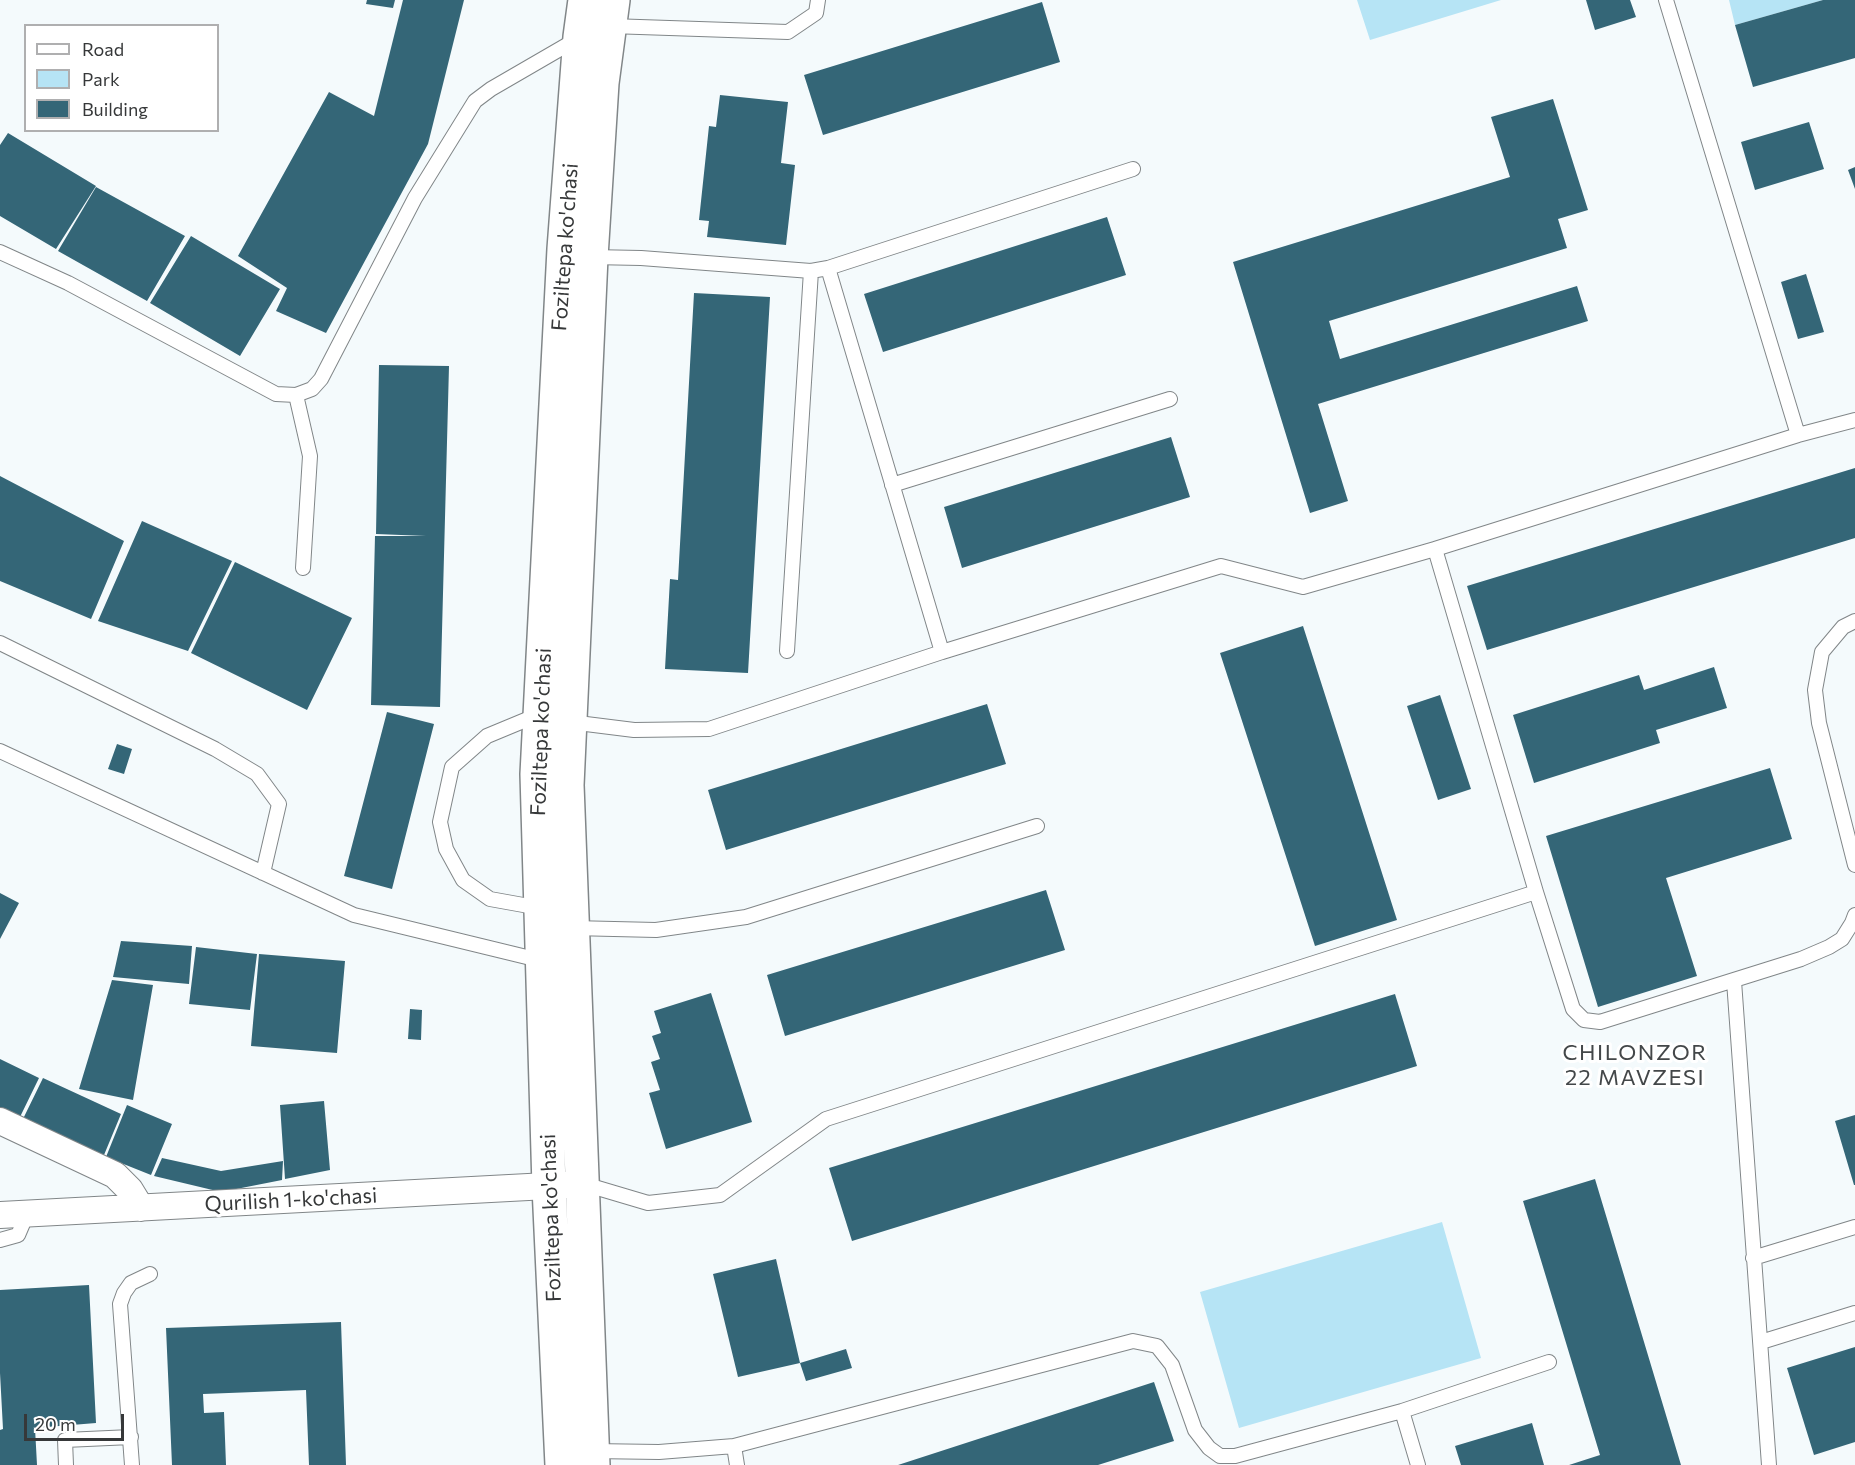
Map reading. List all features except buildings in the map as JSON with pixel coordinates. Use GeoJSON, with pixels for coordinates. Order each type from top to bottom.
{"type":"FeatureCollection","features":[{"type":"Feature","properties":{"kind":"main road","name":"Foziltepa ko'chasi"},"geometry":{"type":"LineString","coordinates":[[562,1465],[549,1186],[537,774],[555,718],[591,257],[602,82],[601,21],[585,0]]}},
{"type":"Feature","properties":{"kind":"main road","name":"Foziltepa ko'chasi"},"geometry":{"type":"LineString","coordinates":[[592,1458],[567,785],[555,718],[564,249],[601,21]]}},
{"type":"Feature","properties":{"kind":"street"},"geometry":{"type":"LineString","coordinates":[[0,1121],[115,1175],[130,1190],[141,1208]]}},
{"type":"Feature","properties":{"kind":"street","name":"Qurilish 1-ko'chasi"},"geometry":{"type":"LineString","coordinates":[[0,1215],[581,1183]]}},
{"type":"Feature","properties":{"kind":"lane"},"geometry":{"type":"LineString","coordinates":[[0,252],[68,283],[276,394],[296,395],[312,389],[321,379],[415,198],[475,101],[601,21],[788,32],[816,13],[818,0]]}},
{"type":"Feature","properties":{"kind":"lane"},"geometry":{"type":"LineString","coordinates":[[1666,0],[1798,435]]}},
{"type":"Feature","properties":{"kind":"lane"},"geometry":{"type":"LineString","coordinates":[[591,257],[641,258],[811,271],[828,268],[1133,169]]}},
{"type":"Feature","properties":{"kind":"lane"},"geometry":{"type":"LineString","coordinates":[[828,268],[942,652]]}},
{"type":"Feature","properties":{"kind":"lane"},"geometry":{"type":"LineString","coordinates":[[787,651],[811,271]]}},
{"type":"Feature","properties":{"kind":"lane"},"geometry":{"type":"LineString","coordinates":[[296,395],[310,456],[303,568]]}},
{"type":"Feature","properties":{"kind":"lane"},"geometry":{"type":"LineString","coordinates":[[892,485],[1170,399]]}},
{"type":"Feature","properties":{"kind":"lane"},"geometry":{"type":"LineString","coordinates":[[541,908],[490,899],[463,880],[446,849],[440,822],[452,767],[487,736],[555,718],[634,730],[709,729],[942,652],[1221,566],[1303,587],[1435,549],[1798,435],[1855,420]]}},
{"type":"Feature","properties":{"kind":"lane"},"geometry":{"type":"LineString","coordinates":[[1435,549],[1536,892],[1574,1009],[1584,1020],[1600,1022],[1734,981],[1829,948],[1842,939],[1855,915]]}},
{"type":"Feature","properties":{"kind":"lane"},"geometry":{"type":"LineString","coordinates":[[1855,621],[1843,627],[1822,652],[1815,690],[1819,723],[1855,865]]}},
{"type":"Feature","properties":{"kind":"lane"},"geometry":{"type":"LineString","coordinates":[[0,643],[215,749],[257,774],[279,804],[262,873]]}},
{"type":"Feature","properties":{"kind":"lane"},"geometry":{"type":"LineString","coordinates":[[0,751],[354,915],[543,961]]}},
{"type":"Feature","properties":{"kind":"lane"},"geometry":{"type":"LineString","coordinates":[[573,928],[656,930],[746,917],[1036,826]]}},
{"type":"Feature","properties":{"kind":"lane"},"geometry":{"type":"LineString","coordinates":[[581,1183],[648,1203],[720,1195],[826,1119],[1536,892]]}},
{"type":"Feature","properties":{"kind":"lane"},"geometry":{"type":"LineString","coordinates":[[1734,981],[1768,1465]]}},
{"type":"Feature","properties":{"kind":"lane"},"geometry":{"type":"LineString","coordinates":[[0,1240],[18,1234],[27,1214]]}},
{"type":"Feature","properties":{"kind":"lane"},"geometry":{"type":"LineString","coordinates":[[1753,1258],[1855,1227]]}},
{"type":"Feature","properties":{"kind":"lane"},"geometry":{"type":"LineString","coordinates":[[132,1465],[120,1304],[130,1283],[150,1274]]}},
{"type":"Feature","properties":{"kind":"lane"},"geometry":{"type":"LineString","coordinates":[[1761,1342],[1855,1313]]}},
{"type":"Feature","properties":{"kind":"lane"},"geometry":{"type":"LineString","coordinates":[[592,1458],[735,1446],[1133,1341],[1156,1346],[1172,1365],[1195,1430],[1209,1448],[1220,1456],[1235,1456],[1402,1411],[1549,1362]]}},
{"type":"Feature","properties":{"kind":"lane"},"geometry":{"type":"LineString","coordinates":[[1402,1411],[1418,1465]]}},
{"type":"Feature","properties":{"kind":"lane"},"geometry":{"type":"LineString","coordinates":[[66,1465],[65,1440],[131,1437]]}},
{"type":"Feature","properties":{"kind":"lane"},"geometry":{"type":"LineString","coordinates":[[735,1446],[737,1465]]}},
{"type":"Feature","properties":{"kind":"green space"},"geometry":{"type":"Polygon","coordinates":[[[1357,0],[1501,0],[1370,40],[1357,0]]]}},
{"type":"Feature","properties":{"kind":"green space"},"geometry":{"type":"Polygon","coordinates":[[[1729,0],[1823,0],[1735,25],[1729,0]]]}},
{"type":"Feature","properties":{"kind":"green space"},"geometry":{"type":"Polygon","coordinates":[[[1442,1222],[1481,1358],[1239,1428],[1200,1292],[1442,1222]]]}},
{"type":"Feature","properties":{"kind":"district","name":"CHILONZOR 22 MAVZESI"},"geometry":{"type":"Point","coordinates":[1635,1066]}}]}
